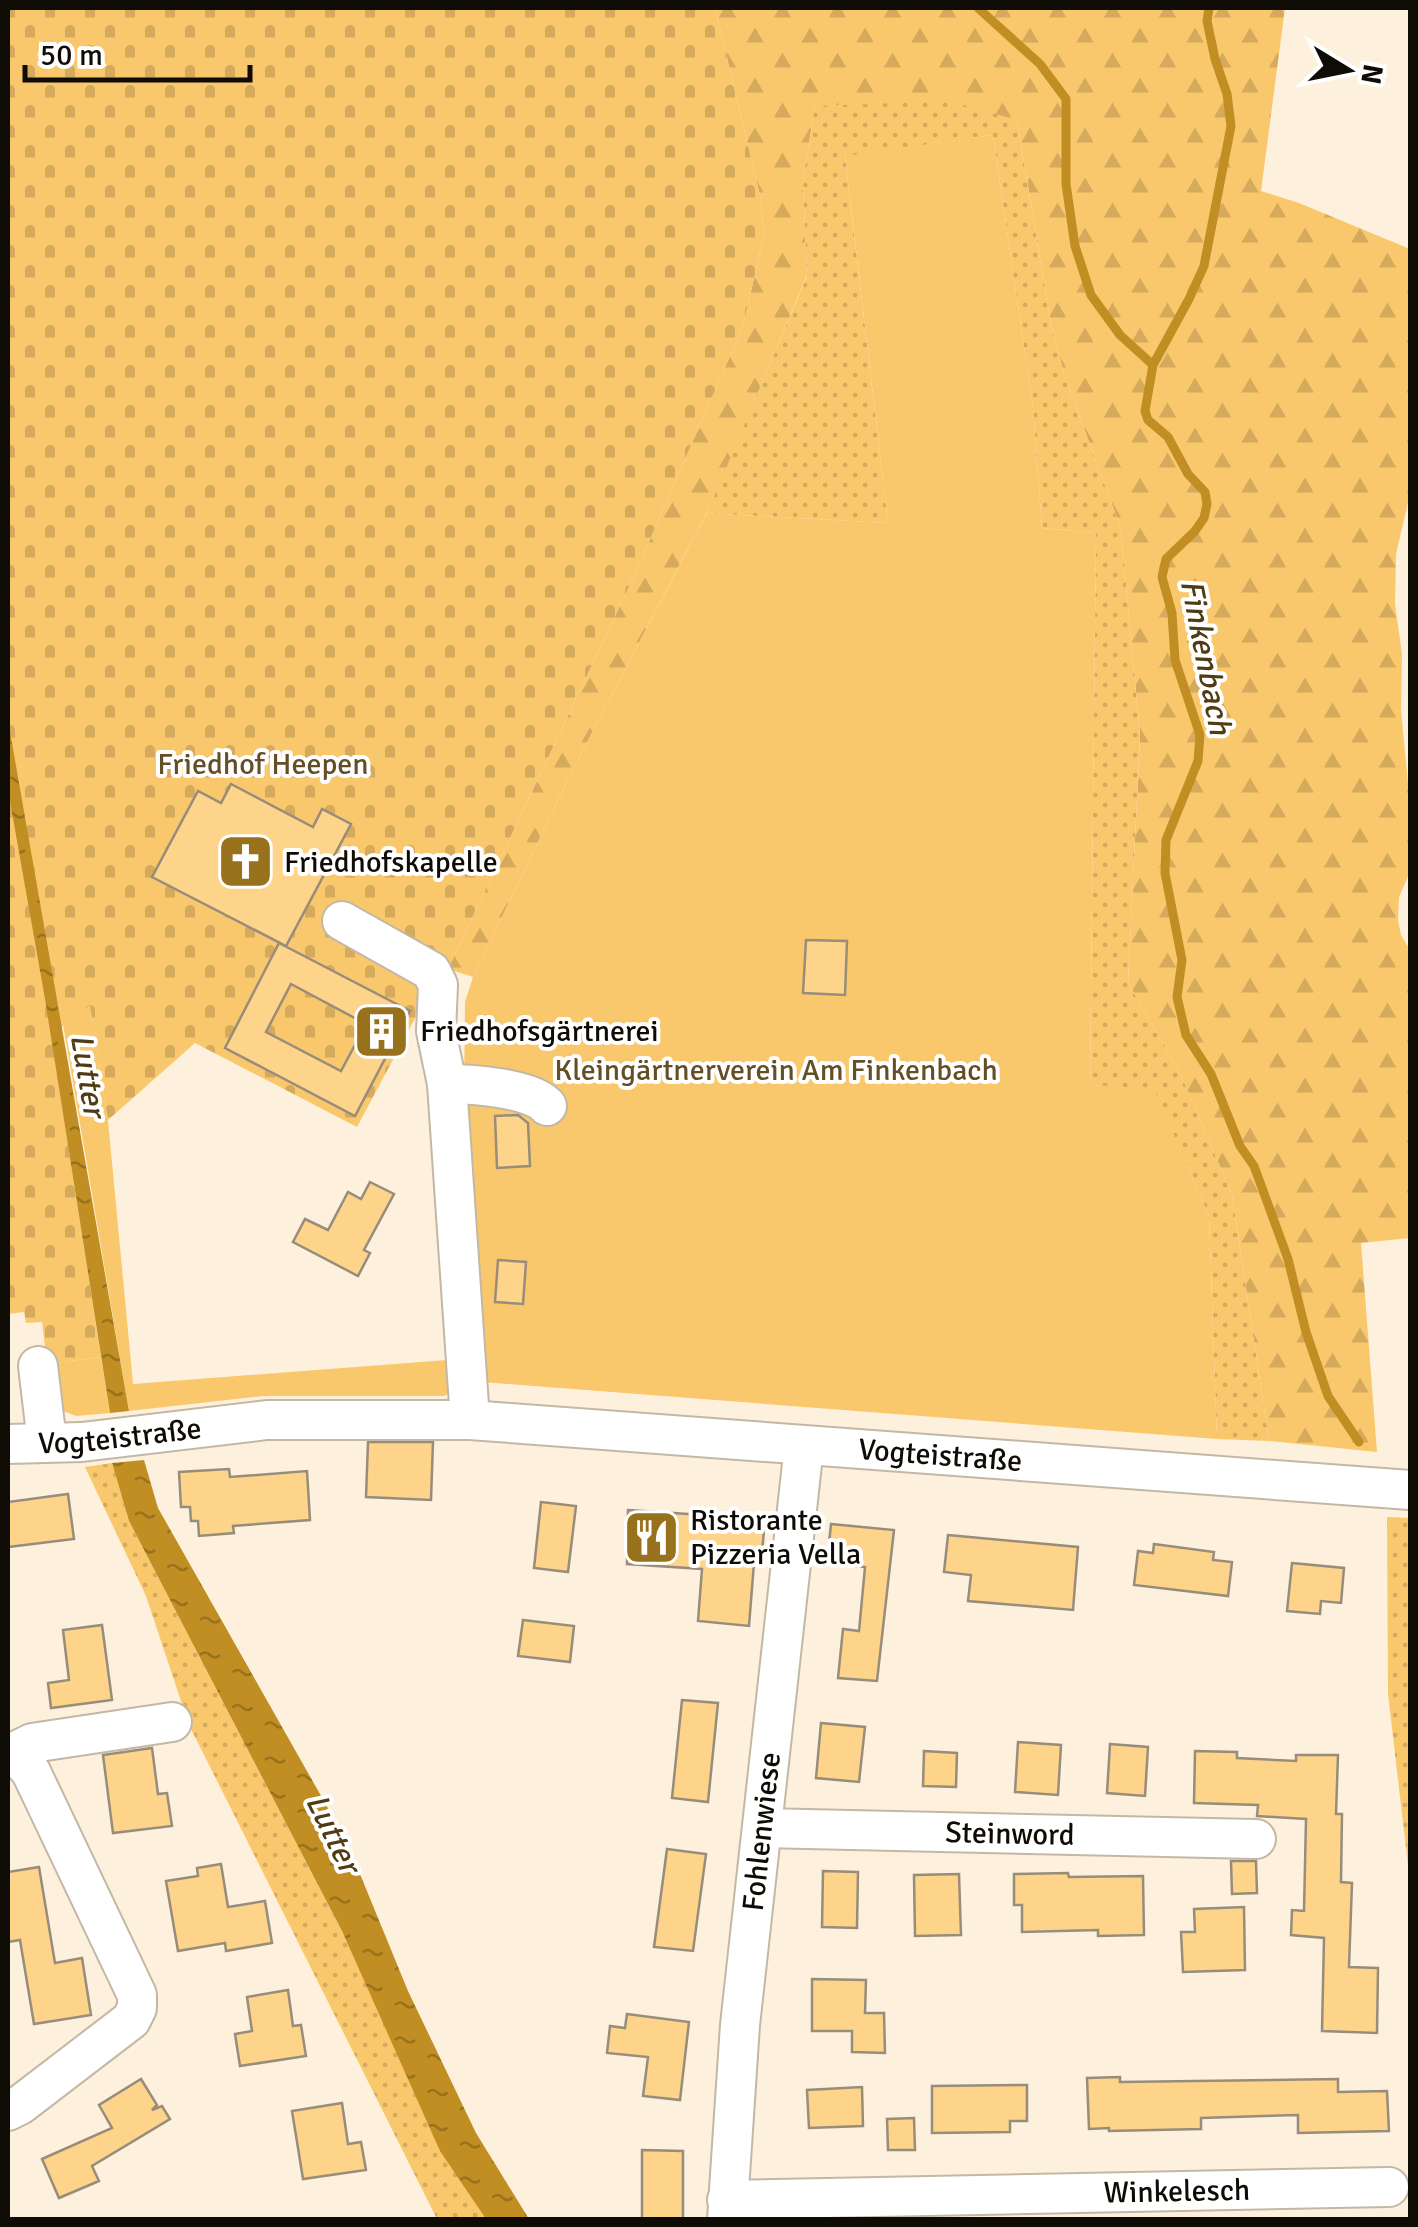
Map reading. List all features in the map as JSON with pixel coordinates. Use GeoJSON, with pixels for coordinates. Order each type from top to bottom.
{"type":"FeatureCollection","features":[{"type":"Feature","properties":{"kind":"street"},"geometry":{"type":"LineString","coordinates":[[342,920],[431,971],[438,984],[436,1032],[447,1084],[470,1420]]}},
{"type":"Feature","properties":{"kind":"street"},"geometry":{"type":"LineString","coordinates":[[447,1084],[478,1085],[538,1097],[546,1106]]}},
{"type":"Feature","properties":{"kind":"street"},"geometry":{"type":"LineString","coordinates":[[38,1366],[47,1442]]}},
{"type":"Feature","properties":{"kind":"street","name":"Vogteistraße"},"geometry":{"type":"LineString","coordinates":[[8,1444],[94,1441],[266,1420],[470,1420],[1410,1490]]}},
{"type":"Feature","properties":{"kind":"street","name":"Fohlenwiese"},"geometry":{"type":"LineString","coordinates":[[727,2210],[740,2025],[804,1446]]}},
{"type":"Feature","properties":{"kind":"street"},"geometry":{"type":"LineString","coordinates":[[8,2111],[131,2020],[137,2008],[137,1994],[31,1772],[10,1753],[32,1743],[172,1722]]}},
{"type":"Feature","properties":{"kind":"street","name":"Steinword"},"geometry":{"type":"LineString","coordinates":[[762,1828],[1256,1839]]}},
{"type":"Feature","properties":{"kind":"street","name":"Winkelesch"},"geometry":{"type":"LineString","coordinates":[[727,2210],[1389,2187]]}},
{"type":"Feature","properties":{"kind":"green space","name":"Friedhof Heepen"},"geometry":{"type":"Polygon","coordinates":[[[8,8],[715,8],[761,200],[764,235],[743,326],[634,576],[448,969],[443,966],[357,1127],[195,1043],[108,1120],[90,1005],[51,1035],[101,1357],[47,1364],[42,1322],[26,1323],[24,1312],[8,1314],[8,8]]]}},
{"type":"Feature","properties":{"kind":"green space"},"geometry":{"type":"Polygon","coordinates":[[[715,8],[1285,8],[1261,191],[1410,249],[1410,494],[1396,554],[1395,604],[1402,654],[1401,710],[1410,805],[1410,872],[1399,897],[1398,920],[1410,950],[1410,1238],[1361,1243],[1377,1452],[1269,1441],[1232,1195],[1180,1073],[1128,983],[1140,736],[1121,529],[1065,377],[1051,325],[1017,120],[815,106],[803,180],[807,275],[712,503],[573,769],[473,977],[448,969],[634,576],[743,326],[764,235],[761,200],[715,8]]]}},
{"type":"Feature","properties":{"kind":"green space"},"geometry":{"type":"Polygon","coordinates":[[[949,101],[1017,120],[1051,325],[1065,377],[1121,529],[1140,736],[1128,983],[1180,1073],[1232,1195],[1269,1441],[1217,1439],[1209,1216],[1154,1089],[1090,1085],[1096,533],[1042,528],[1033,408],[993,135],[845,156],[888,523],[707,513],[807,276],[803,180],[815,106],[949,101]]]}},
{"type":"Feature","properties":{"kind":"green space","name":"Kleingärtnerverein Am Finkenbach"},"geometry":{"type":"Polygon","coordinates":[[[993,135],[1033,408],[1042,528],[1096,533],[1090,1085],[1154,1088],[1209,1216],[1217,1439],[482,1382],[464,1097],[465,1002],[473,977],[573,769],[707,513],[888,523],[845,155],[993,135]]]}},
{"type":"Feature","properties":{"kind":"green space"},"geometry":{"type":"Polygon","coordinates":[[[90,1004],[108,1120],[133,1384],[460,1359],[455,1390],[444,1396],[263,1396],[129,1411],[63,1024],[90,1004]]]}},
{"type":"Feature","properties":{"kind":"green space"},"geometry":{"type":"Polygon","coordinates":[[[101,1357],[110,1413],[76,1416],[58,1409],[47,1364],[101,1357]]]}},
{"type":"Feature","properties":{"kind":"green space"},"geometry":{"type":"Polygon","coordinates":[[[112,1463],[129,1521],[486,2219],[437,2219],[189,1725],[146,1596],[85,1467],[112,1463]]]}},
{"type":"Feature","properties":{"kind":"green space"},"geometry":{"type":"Polygon","coordinates":[[[1387,1517],[1410,1518],[1410,1882],[1388,1694],[1387,1517]]]}},
{"type":"Feature","properties":{"kind":"water"},"geometry":{"type":"Polygon","coordinates":[[[8,720],[129,1411],[110,1413],[8,790],[8,720]]]}},
{"type":"Feature","properties":{"kind":"water","name":"Lutter"},"geometry":{"type":"Polygon","coordinates":[[[144,1460],[158,1508],[346,1840],[408,1991],[476,2133],[529,2219],[486,2219],[440,2151],[342,1931],[129,1521],[112,1463],[144,1460]]]}},
{"type":"Feature","properties":{"kind":"building","name":"Friedhofskapelle"},"geometry":{"type":"Polygon","coordinates":[[[231,784],[313,827],[322,809],[351,824],[286,946],[152,877],[198,791],[221,803],[231,784]]]}},
{"type":"Feature","properties":{"kind":"building"},"geometry":{"type":"Polygon","coordinates":[[[806,940],[847,941],[845,995],[803,993],[806,940]]]}},
{"type":"Feature","properties":{"kind":"building","name":"Friedhofsgärtnerei"},"geometry":{"type":"Polygon","coordinates":[[[279,943],[410,1011],[355,1116],[225,1048],[279,943]],[[291,984],[266,1032],[341,1071],[366,1024],[291,984]]]}},
{"type":"Feature","properties":{"kind":"building"},"geometry":{"type":"Polygon","coordinates":[[[518,1115],[528,1123],[530,1166],[497,1168],[495,1116],[518,1115]]]}},
{"type":"Feature","properties":{"kind":"building"},"geometry":{"type":"Polygon","coordinates":[[[370,1182],[394,1194],[364,1250],[370,1253],[358,1276],[293,1242],[305,1219],[328,1230],[348,1192],[361,1199],[370,1182]]]}},
{"type":"Feature","properties":{"kind":"building"},"geometry":{"type":"Polygon","coordinates":[[[498,1260],[526,1262],[523,1304],[495,1302],[498,1260]]]}},
{"type":"Feature","properties":{"kind":"building"},"geometry":{"type":"Polygon","coordinates":[[[368,1442],[433,1442],[431,1500],[366,1497],[368,1442]]]}},
{"type":"Feature","properties":{"kind":"building"},"geometry":{"type":"Polygon","coordinates":[[[229,1469],[230,1477],[307,1471],[310,1520],[233,1526],[234,1533],[199,1536],[198,1521],[191,1521],[190,1507],[181,1507],[179,1472],[229,1469]]]}},
{"type":"Feature","properties":{"kind":"building"},"geometry":{"type":"Polygon","coordinates":[[[68,1494],[74,1539],[8,1547],[8,1502],[68,1494]]]}},
{"type":"Feature","properties":{"kind":"building"},"geometry":{"type":"Polygon","coordinates":[[[541,1502],[576,1506],[568,1572],[534,1568],[541,1502]]]}},
{"type":"Feature","properties":{"kind":"building"},"geometry":{"type":"Polygon","coordinates":[[[628,1510],[765,1519],[761,1564],[754,1563],[749,1626],[698,1621],[702,1569],[627,1564],[628,1510]]]}},
{"type":"Feature","properties":{"kind":"building"},"geometry":{"type":"Polygon","coordinates":[[[831,1524],[894,1530],[877,1681],[838,1678],[843,1629],[859,1631],[865,1567],[827,1563],[831,1524]]]}},
{"type":"Feature","properties":{"kind":"building"},"geometry":{"type":"Polygon","coordinates":[[[948,1535],[1078,1547],[1073,1610],[968,1601],[971,1575],[944,1572],[948,1535]]]}},
{"type":"Feature","properties":{"kind":"building"},"geometry":{"type":"Polygon","coordinates":[[[1154,1544],[1214,1552],[1213,1560],[1232,1562],[1228,1596],[1134,1585],[1138,1551],[1153,1553],[1154,1544]]]}},
{"type":"Feature","properties":{"kind":"building"},"geometry":{"type":"Polygon","coordinates":[[[1292,1563],[1344,1568],[1341,1603],[1321,1601],[1320,1614],[1287,1611],[1292,1563]]]}},
{"type":"Feature","properties":{"kind":"building"},"geometry":{"type":"Polygon","coordinates":[[[523,1620],[574,1626],[570,1662],[518,1656],[523,1620]]]}},
{"type":"Feature","properties":{"kind":"building"},"geometry":{"type":"Polygon","coordinates":[[[102,1625],[112,1700],[51,1708],[48,1683],[69,1680],[63,1630],[102,1625]]]}},
{"type":"Feature","properties":{"kind":"building"},"geometry":{"type":"Polygon","coordinates":[[[682,1700],[718,1703],[708,1802],[672,1798],[682,1700]]]}},
{"type":"Feature","properties":{"kind":"building"},"geometry":{"type":"Polygon","coordinates":[[[821,1723],[865,1727],[859,1782],[816,1778],[821,1723]]]}},
{"type":"Feature","properties":{"kind":"building"},"geometry":{"type":"Polygon","coordinates":[[[1018,1742],[1061,1745],[1058,1795],[1015,1792],[1018,1742]]]}},
{"type":"Feature","properties":{"kind":"building"},"geometry":{"type":"Polygon","coordinates":[[[1110,1744],[1148,1747],[1145,1796],[1107,1793],[1110,1744]]]}},
{"type":"Feature","properties":{"kind":"building"},"geometry":{"type":"Polygon","coordinates":[[[152,1748],[158,1794],[167,1793],[172,1826],[113,1833],[103,1755],[152,1748]]]}},
{"type":"Feature","properties":{"kind":"building"},"geometry":{"type":"Polygon","coordinates":[[[924,1751],[957,1753],[956,1787],[923,1786],[924,1751]]]}},
{"type":"Feature","properties":{"kind":"building"},"geometry":{"type":"Polygon","coordinates":[[[1195,1751],[1237,1752],[1237,1758],[1296,1761],[1296,1755],[1338,1755],[1336,1814],[1342,1814],[1341,1882],[1352,1883],[1349,1967],[1378,1968],[1377,2033],[1322,2031],[1324,1938],[1291,1935],[1292,1910],[1304,1911],[1306,1819],[1257,1816],[1258,1805],[1194,1803],[1195,1751]]]}},
{"type":"Feature","properties":{"kind":"building"},"geometry":{"type":"Polygon","coordinates":[[[667,1849],[706,1854],[693,1951],[654,1947],[667,1849]]]}},
{"type":"Feature","properties":{"kind":"building"},"geometry":{"type":"Polygon","coordinates":[[[1231,1861],[1256,1861],[1257,1893],[1232,1894],[1231,1861]]]}},
{"type":"Feature","properties":{"kind":"building"},"geometry":{"type":"Polygon","coordinates":[[[221,1864],[228,1907],[265,1901],[272,1943],[226,1951],[225,1943],[178,1951],[166,1881],[198,1876],[197,1868],[221,1864]]]}},
{"type":"Feature","properties":{"kind":"building"},"geometry":{"type":"Polygon","coordinates":[[[39,1867],[55,1963],[82,1958],[91,2015],[34,2024],[20,1940],[8,1942],[8,1872],[39,1867]]]}},
{"type":"Feature","properties":{"kind":"building"},"geometry":{"type":"Polygon","coordinates":[[[823,1871],[858,1872],[857,1928],[822,1927],[823,1871]]]}},
{"type":"Feature","properties":{"kind":"building"},"geometry":{"type":"Polygon","coordinates":[[[1068,1873],[1069,1877],[1143,1876],[1144,1935],[1098,1936],[1098,1930],[1022,1932],[1022,1905],[1014,1905],[1014,1874],[1068,1873]]]}},
{"type":"Feature","properties":{"kind":"building"},"geometry":{"type":"Polygon","coordinates":[[[959,1874],[961,1935],[915,1936],[914,1875],[959,1874]]]}},
{"type":"Feature","properties":{"kind":"building"},"geometry":{"type":"Polygon","coordinates":[[[1244,1907],[1245,1970],[1183,1972],[1181,1932],[1195,1932],[1194,1909],[1244,1907]]]}},
{"type":"Feature","properties":{"kind":"building"},"geometry":{"type":"Polygon","coordinates":[[[812,1979],[866,1980],[865,2013],[884,2013],[885,2053],[852,2052],[852,2031],[812,2031],[812,1979]]]}},
{"type":"Feature","properties":{"kind":"building"},"geometry":{"type":"Polygon","coordinates":[[[288,1990],[293,2026],[301,2025],[306,2056],[240,2066],[235,2034],[252,2031],[247,1997],[288,1990]]]}},
{"type":"Feature","properties":{"kind":"building"},"geometry":{"type":"Polygon","coordinates":[[[627,2014],[689,2022],[680,2100],[643,2096],[648,2057],[607,2053],[610,2026],[625,2028],[627,2014]]]}},
{"type":"Feature","properties":{"kind":"building"},"geometry":{"type":"Polygon","coordinates":[[[1120,2077],[1120,2082],[1338,2079],[1338,2092],[1387,2091],[1389,2131],[1298,2133],[1298,2115],[1201,2118],[1201,2129],[1089,2129],[1087,2078],[1120,2077]]]}},
{"type":"Feature","properties":{"kind":"building"},"geometry":{"type":"Polygon","coordinates":[[[141,2079],[157,2105],[152,2110],[162,2106],[170,2119],[92,2166],[99,2181],[59,2198],[42,2159],[112,2128],[99,2105],[141,2079]]]}},
{"type":"Feature","properties":{"kind":"building"},"geometry":{"type":"Polygon","coordinates":[[[1027,2085],[1027,2121],[1010,2121],[1010,2132],[932,2133],[932,2086],[1027,2085]]]}},
{"type":"Feature","properties":{"kind":"building"},"geometry":{"type":"Polygon","coordinates":[[[862,2087],[863,2126],[809,2128],[807,2090],[862,2087]]]}},
{"type":"Feature","properties":{"kind":"building"},"geometry":{"type":"Polygon","coordinates":[[[342,2103],[348,2144],[361,2142],[366,2170],[303,2179],[292,2111],[342,2103]]]}},
{"type":"Feature","properties":{"kind":"building"},"geometry":{"type":"Polygon","coordinates":[[[914,2118],[915,2150],[888,2150],[887,2119],[914,2118]]]}},
{"type":"Feature","properties":{"kind":"building"},"geometry":{"type":"Polygon","coordinates":[[[642,2150],[683,2151],[683,2220],[642,2220],[642,2150]]]}},
{"type":"Feature","properties":{"kind":"waterway"},"geometry":{"type":"LineString","coordinates":[[978,8],[1040,64],[1066,99],[1066,184],[1075,246],[1091,295],[1120,335],[1153,365]]}},
{"type":"Feature","properties":{"kind":"waterway","name":"Finkenbach"},"geometry":{"type":"LineString","coordinates":[[1209,8],[1207,21],[1227,94],[1231,126],[1204,266],[1153,365],[1145,411],[1148,420],[1168,437],[1188,474],[1205,492],[1207,504],[1195,531],[1166,559],[1162,577],[1172,613],[1175,660],[1200,735],[1198,761],[1166,840],[1165,873],[1182,960],[1177,997],[1186,1035],[1211,1074],[1240,1146],[1254,1166],[1288,1259],[1306,1332],[1328,1396],[1359,1442]]}},
{"type":"Feature","properties":{"kind":"place","name":"Friedhofskapelle"},"geometry":{"type":"Point","coordinates":[245,862]}},
{"type":"Feature","properties":{"kind":"place","name":"Friedhofsgärtnerei"},"geometry":{"type":"Point","coordinates":[381,1031]}},
{"type":"Feature","properties":{"kind":"place","name":"Ristorante Pizzeria Vella"},"geometry":{"type":"Point","coordinates":[651,1537]}}]}
